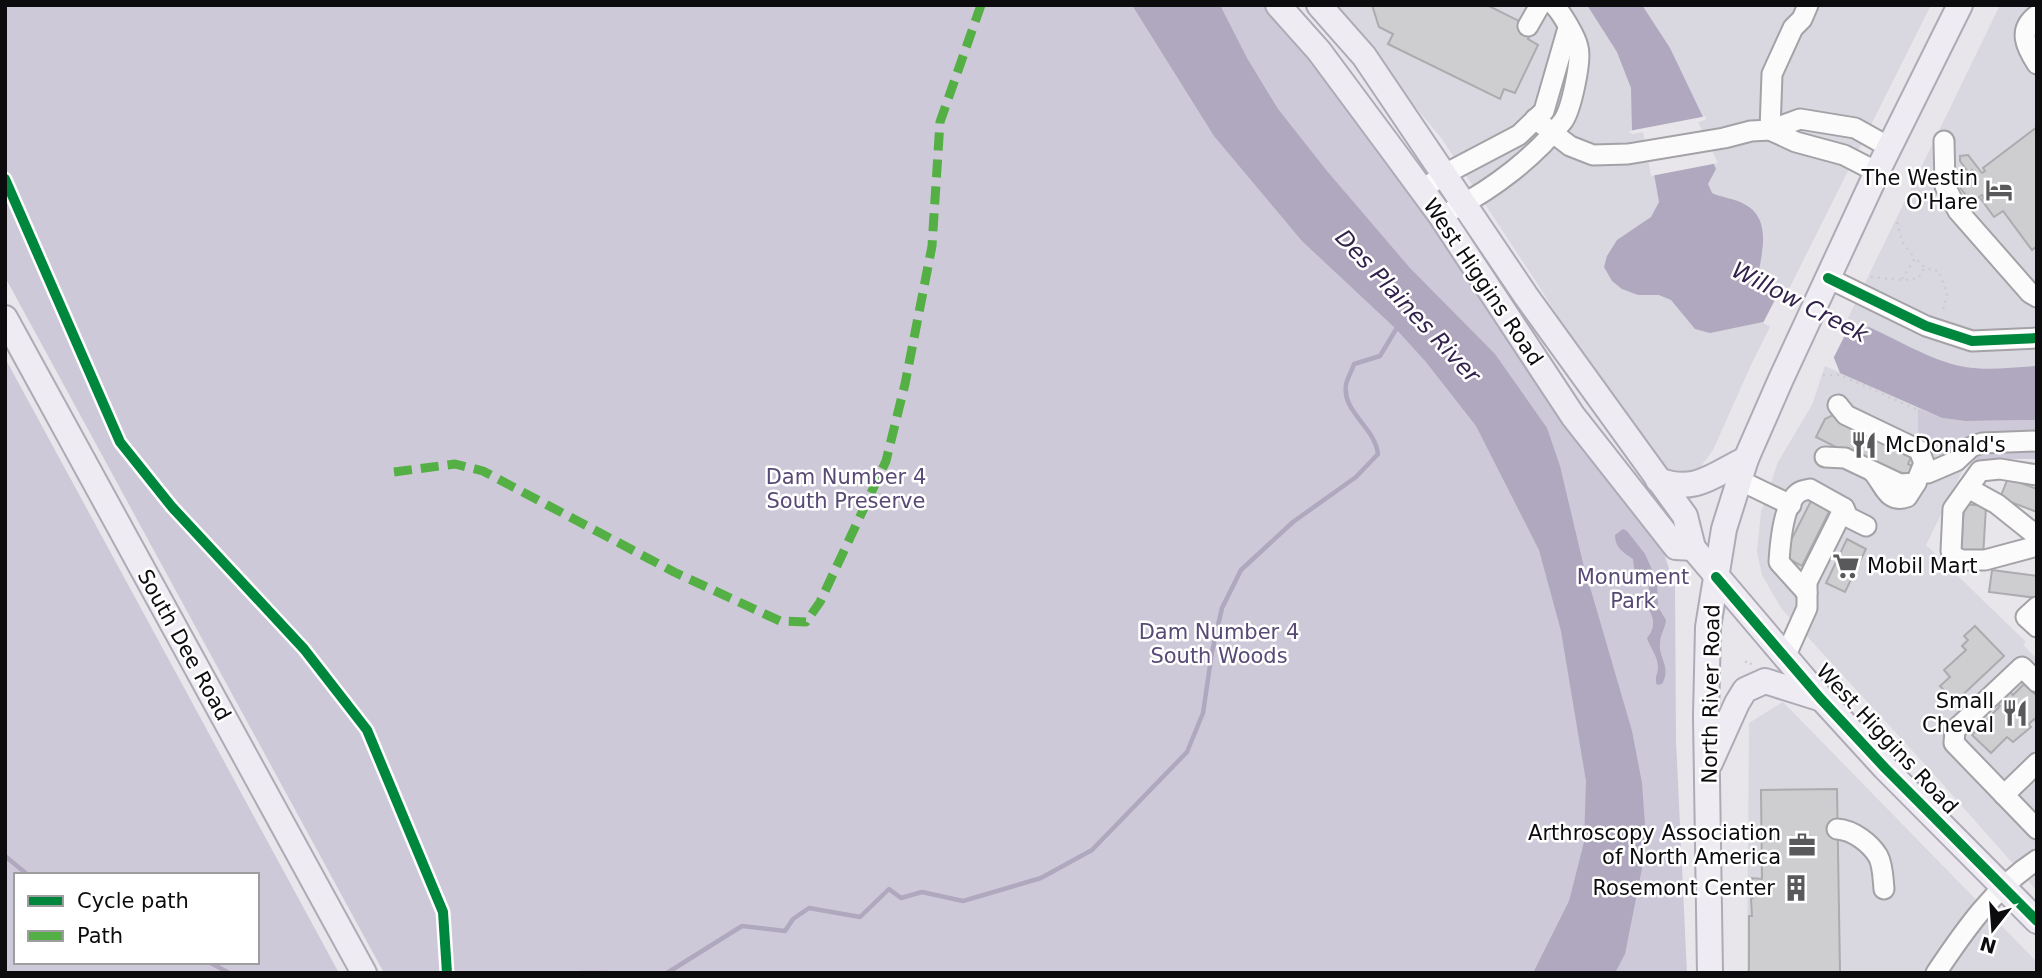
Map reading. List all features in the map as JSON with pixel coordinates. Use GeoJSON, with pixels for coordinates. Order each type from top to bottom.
{"type":"FeatureCollection","features":[{"type":"Feature","properties":{"kind":"main road","name":"West Higgins Road"},"geometry":{"type":"LineString","coordinates":[[1278,5],[1319,51],[1441,216],[1528,351],[1602,454],[1676,547],[1693,548]]}},
{"type":"Feature","properties":{"kind":"main road","name":"West Higgins Road"},"geometry":{"type":"LineString","coordinates":[[1319,5],[1364,56],[1534,307],[1685,516],[1693,548],[1820,698],[1885,768],[2037,921]]}},
{"type":"Feature","properties":{"kind":"main road","name":"North River Road"},"geometry":{"type":"LineString","coordinates":[[1710,973],[1708,627],[1724,529],[1743,469],[1799,341],[1877,172],[1960,5]]}},
{"type":"Feature","properties":{"kind":"main road","name":"South Dee Road"},"geometry":{"type":"LineString","coordinates":[[5,318],[363,973]]}},
{"type":"Feature","properties":{"kind":"main road"},"geometry":{"type":"LineString","coordinates":[[1658,480],[1689,487],[1743,469]]}},
{"type":"Feature","properties":{"kind":"main road"},"geometry":{"type":"LineString","coordinates":[[1707,770],[1745,690],[1765,681],[1820,698]]}},
{"type":"Feature","properties":{"kind":"street"},"geometry":{"type":"LineString","coordinates":[[1528,26],[1540,5]]}},
{"type":"Feature","properties":{"kind":"street"},"geometry":{"type":"LineString","coordinates":[[1441,216],[1504,178],[1565,118],[1575,86],[1579,48],[1554,5]]}},
{"type":"Feature","properties":{"kind":"street"},"geometry":{"type":"LineString","coordinates":[[1793,28],[1793,15],[1798,5]]}},
{"type":"Feature","properties":{"kind":"street"},"geometry":{"type":"LineString","coordinates":[[1770,130],[1772,74],[1793,28],[1802,19],[1808,5]]}},
{"type":"Feature","properties":{"kind":"street"},"geometry":{"type":"LineString","coordinates":[[2037,15],[2031,20],[2024,34],[2024,45],[2037,64]]}},
{"type":"Feature","properties":{"kind":"street"},"geometry":{"type":"LineString","coordinates":[[1422,190],[1443,175],[1519,135],[1544,111],[1568,28]]}},
{"type":"Feature","properties":{"kind":"street"},"geometry":{"type":"LineString","coordinates":[[1535,119],[1570,146],[1593,155],[1628,154],[1724,138],[1751,131],[1770,130],[1800,119],[1855,128],[1889,148]]}},
{"type":"Feature","properties":{"kind":"street"},"geometry":{"type":"LineString","coordinates":[[1770,130],[1796,142],[1844,155],[1877,172]]}},
{"type":"Feature","properties":{"kind":"street"},"geometry":{"type":"LineString","coordinates":[[1944,141],[1945,186],[1958,211],[2030,293],[2037,297]]}},
{"type":"Feature","properties":{"kind":"street"},"geometry":{"type":"LineString","coordinates":[[1828,278],[1926,326],[1972,341],[2037,338]]}},
{"type":"Feature","properties":{"kind":"street"},"geometry":{"type":"LineString","coordinates":[[1838,405],[1846,415],[1919,450],[1924,463],[1922,478]]}},
{"type":"Feature","properties":{"kind":"street"},"geometry":{"type":"LineString","coordinates":[[1825,457],[1844,458],[1900,484],[1910,485],[1956,461],[1971,447],[1982,443],[2037,442]]}},
{"type":"Feature","properties":{"kind":"street"},"geometry":{"type":"LineString","coordinates":[[1743,469],[1791,505]]}},
{"type":"Feature","properties":{"kind":"street"},"geometry":{"type":"LineString","coordinates":[[2037,475],[2000,469],[1980,471],[1953,509],[1951,551],[1962,561],[1985,560],[2037,546]]}},
{"type":"Feature","properties":{"kind":"street"},"geometry":{"type":"LineString","coordinates":[[1968,488],[1997,504],[2037,536]]}},
{"type":"Feature","properties":{"kind":"street"},"geometry":{"type":"LineString","coordinates":[[1807,593],[1779,562],[1780,540],[1797,493],[1810,489],[1844,508],[1849,517],[1866,526]]}},
{"type":"Feature","properties":{"kind":"street"},"geometry":{"type":"LineString","coordinates":[[1785,657],[1807,608],[1807,582],[1844,508]]}},
{"type":"Feature","properties":{"kind":"street"},"geometry":{"type":"LineString","coordinates":[[2037,607],[2026,617],[2037,627]]}},
{"type":"Feature","properties":{"kind":"street"},"geometry":{"type":"LineString","coordinates":[[2034,820],[2004,795],[1954,743],[1955,730],[2022,667],[2037,682]]}},
{"type":"Feature","properties":{"kind":"street"},"geometry":{"type":"LineString","coordinates":[[2004,795],[2037,762]]}},
{"type":"Feature","properties":{"kind":"street"},"geometry":{"type":"LineString","coordinates":[[1837,829],[1847,830],[1857,836],[1879,857],[1884,889]]}},
{"type":"Feature","properties":{"kind":"street"},"geometry":{"type":"LineString","coordinates":[[1936,973],[1958,939],[2003,887],[2037,860]]}},
{"type":"Feature","properties":{"kind":"path"},"geometry":{"type":"LineString","coordinates":[[1897,222],[1902,242],[1915,258],[1925,268],[1938,271],[1947,294],[1941,321]]}},
{"type":"Feature","properties":{"kind":"path"},"geometry":{"type":"LineString","coordinates":[[1902,279],[1915,258]]}},
{"type":"Feature","properties":{"kind":"path"},"geometry":{"type":"LineString","coordinates":[[1871,277],[1918,278],[1925,268]]}},
{"type":"Feature","properties":{"kind":"path"},"geometry":{"type":"LineString","coordinates":[[1823,375],[1840,375],[1943,421],[1991,424]]}},
{"type":"Feature","properties":{"kind":"shaded area"},"geometry":{"type":"Polygon","coordinates":[[[1331,5],[1931,5],[1751,365],[1713,450],[1696,473],[1685,476],[1661,468],[1612,404],[1537,283],[1442,139],[1331,5]]]}},
{"type":"Feature","properties":{"kind":"shaded area"},"geometry":{"type":"Polygon","coordinates":[[[2000,5],[2037,5],[2037,379],[1971,379],[1847,320],[2000,5]]]}},
{"type":"Feature","properties":{"kind":"shaded area"},"geometry":{"type":"Polygon","coordinates":[[[1825,366],[1918,408],[1918,431],[1967,462],[1926,545],[2026,642],[2023,645],[2037,659],[2037,891],[1781,608],[1762,575],[1757,552],[1761,512],[1778,462],[1812,405],[1825,366]]]}},
{"type":"Feature","properties":{"kind":"shaded area"},"geometry":{"type":"Polygon","coordinates":[[[1783,702],[2037,962],[2037,973],[1747,973],[1749,723],[1783,702]]]}},
{"type":"Feature","properties":{"kind":"green space","name":"Dam Number 4 South Woods"},"geometry":{"type":"Polygon","coordinates":[[[5,5],[1262,5],[1307,53],[1374,140],[1575,436],[1664,553],[1675,587],[1676,740],[1687,973],[384,973],[5,277],[5,5]]]}},
{"type":"Feature","properties":{"kind":"green space"},"geometry":{"type":"Polygon","coordinates":[[[5,358],[339,973],[5,973],[5,358]]]}},
{"type":"Feature","properties":{"kind":"green space"},"geometry":{"type":"Polygon","coordinates":[[[1918,408],[1942,418],[1965,421],[2037,420],[2037,459],[1985,459],[1967,462],[1930,451],[1918,431],[1918,408]]]}},
{"type":"Feature","properties":{"kind":"water","name":"Des Plaines River"},"geometry":{"type":"Polygon","coordinates":[[[1132,5],[1220,5],[1247,58],[1278,109],[1410,268],[1495,354],[1547,428],[1560,466],[1583,563],[1632,731],[1642,783],[1644,858],[1625,954],[1615,973],[1533,973],[1569,901],[1584,842],[1586,781],[1561,631],[1539,550],[1476,426],[1426,362],[1396,329],[1302,241],[1214,136],[1132,5]]]}},
{"type":"Feature","properties":{"kind":"water"},"geometry":{"type":"Polygon","coordinates":[[[1587,5],[1642,5],[1670,48],[1703,117],[1693,120],[1716,169],[1708,184],[1712,193],[1744,204],[1759,218],[1763,236],[1758,276],[1772,289],[1775,297],[1848,333],[1869,327],[1953,364],[1983,369],[2037,366],[2037,420],[1965,421],[1942,418],[1840,373],[1834,358],[1763,322],[1710,333],[1695,329],[1671,300],[1659,295],[1638,295],[1622,289],[1612,281],[1604,267],[1607,256],[1617,240],[1651,217],[1659,202],[1646,128],[1632,131],[1631,88],[1617,52],[1587,5]]]}},
{"type":"Feature","properties":{"kind":"water"},"geometry":{"type":"Polygon","coordinates":[[[1623,529],[1645,554],[1657,581],[1658,607],[1666,620],[1660,643],[1666,673],[1662,684],[1657,685],[1658,663],[1647,638],[1653,619],[1642,602],[1649,587],[1634,568],[1633,559],[1616,543],[1615,535],[1623,529]]]}},
{"type":"Feature","properties":{"kind":"pier"},"geometry":{"type":"Polygon","coordinates":[[[1707,116],[1705,120],[1698,122],[1718,163],[1651,176],[1643,132],[1632,134],[1629,131],[1707,116]]]}},
{"type":"Feature","properties":{"kind":"pier"},"geometry":{"type":"Polygon","coordinates":[[[1777,296],[1847,331],[1833,359],[1763,323],[1777,296]]]}},
{"type":"Feature","properties":{"kind":"building"},"geometry":{"type":"Polygon","coordinates":[[[1372,5],[1487,5],[1533,28],[1528,39],[1538,45],[1515,93],[1504,89],[1500,99],[1388,44],[1393,34],[1379,27],[1372,5]]]}},
{"type":"Feature","properties":{"kind":"building","name":"The Westin O'Hare"},"geometry":{"type":"Polygon","coordinates":[[[2037,127],[2037,246],[2032,250],[2003,211],[1994,217],[1981,199],[1984,198],[1982,195],[1972,203],[1958,185],[1974,173],[1972,170],[1969,173],[1960,161],[1960,156],[1968,155],[1982,173],[1985,171],[1983,168],[2037,127]]]}},
{"type":"Feature","properties":{"kind":"building","name":"McDonald's"},"geometry":{"type":"Polygon","coordinates":[[[1835,414],[1913,453],[1908,464],[1916,468],[1911,478],[1900,472],[1897,478],[1816,437],[1825,419],[1835,414]]]}},
{"type":"Feature","properties":{"kind":"building"},"geometry":{"type":"Polygon","coordinates":[[[2008,478],[2037,489],[2037,512],[2000,498],[2008,478]]]}},
{"type":"Feature","properties":{"kind":"building"},"geometry":{"type":"Polygon","coordinates":[[[1812,499],[1831,508],[1802,566],[1783,556],[1812,499]]]}},
{"type":"Feature","properties":{"kind":"building"},"geometry":{"type":"Polygon","coordinates":[[[1964,504],[1986,506],[1983,558],[1961,557],[1964,504]]]}},
{"type":"Feature","properties":{"kind":"building","name":"Mobil Mart"},"geometry":{"type":"Polygon","coordinates":[[[1847,539],[1866,549],[1845,592],[1826,583],[1847,539]]]}},
{"type":"Feature","properties":{"kind":"building"},"geometry":{"type":"Polygon","coordinates":[[[1992,570],[2037,576],[2037,598],[1989,592],[1992,570]]]}},
{"type":"Feature","properties":{"kind":"building"},"geometry":{"type":"Polygon","coordinates":[[[1975,626],[2004,656],[1955,702],[1940,686],[1950,677],[1944,670],[1966,650],[1962,646],[1968,640],[1964,636],[1975,626]]]}},
{"type":"Feature","properties":{"kind":"building","name":"Small Cheval"},"geometry":{"type":"Polygon","coordinates":[[[2024,684],[2037,696],[2037,722],[2034,719],[2029,724],[2031,727],[2013,742],[2007,737],[1991,753],[1972,735],[2010,692],[2013,695],[2024,684]]]}},
{"type":"Feature","properties":{"kind":"building","name":"Rosemont Center"},"geometry":{"type":"Polygon","coordinates":[[[1837,789],[1840,973],[1749,973],[1752,878],[1762,879],[1761,790],[1837,789]]]}},
{"type":"Feature","properties":{"kind":"waterway","name":"Des Plaines River"},"geometry":{"type":"LineString","coordinates":[[667,973],[742,926],[785,931],[793,919],[809,908],[860,917],[889,889],[901,898],[922,892],[963,901],[1041,878],[1092,850],[1187,752],[1203,713],[1222,608],[1241,570],[1293,522],[1356,477],[1378,454],[1376,444],[1349,403],[1346,385],[1354,364],[1380,356],[1398,326]]}},
{"type":"Feature","properties":{"kind":"waterway"},"geometry":{"type":"LineString","coordinates":[[5,856],[26,873]]}},
{"type":"Feature","properties":{"kind":"waterway"},"geometry":{"type":"LineString","coordinates":[[213,964],[229,973]]}},
{"type":"Feature","properties":{"kind":"waterway"},"geometry":{"type":"LineString","coordinates":[[582,973],[606,973]]}},
{"type":"Feature","properties":{"kind":"marked path"},"geometry":{"type":"LineString","coordinates":[[394,472],[455,464],[483,471],[674,572],[780,621],[806,622],[820,602],[886,461],[905,384],[932,246],[940,122],[981,5]]}},
{"type":"Feature","properties":{"kind":"cycle path"},"geometry":{"type":"LineString","coordinates":[[5,179],[120,442],[172,507],[304,649],[367,730],[443,912],[447,973]]}},
{"type":"Feature","properties":{"kind":"cycle path"},"geometry":{"type":"LineString","coordinates":[[1828,278],[1926,326],[1972,341],[2037,338]]}},
{"type":"Feature","properties":{"kind":"cycle path"},"geometry":{"type":"LineString","coordinates":[[1716,577],[1820,698],[1885,768],[2037,921]]}},
{"type":"Feature","properties":{"kind":"place","name":"The Westin O'Hare"},"geometry":{"type":"Point","coordinates":[1999,190]}},
{"type":"Feature","properties":{"kind":"place","name":"McDonald's"},"geometry":{"type":"Point","coordinates":[1864,445]}},
{"type":"Feature","properties":{"kind":"place","name":"Mobil Mart"},"geometry":{"type":"Point","coordinates":[1846,566]}},
{"type":"Feature","properties":{"kind":"place","name":"Small Cheval"},"geometry":{"type":"Point","coordinates":[2015,713]}},
{"type":"Feature","properties":{"kind":"place","name":"Arthroscopy Association of North America"},"geometry":{"type":"Point","coordinates":[1802,845]}},
{"type":"Feature","properties":{"kind":"place","name":"Rosemont Center"},"geometry":{"type":"Point","coordinates":[1796,888]}},
{"type":"Feature","properties":{"kind":"water label","name":"Willow Creek"},"geometry":{"type":"Point","coordinates":[1800,302]}},
{"type":"Feature","properties":{"kind":"park label","name":"Dam Number 4 South Preserve"},"geometry":{"type":"Point","coordinates":[846,489]}},
{"type":"Feature","properties":{"kind":"park label","name":"Monument Park"},"geometry":{"type":"Point","coordinates":[1633,589]}}]}
